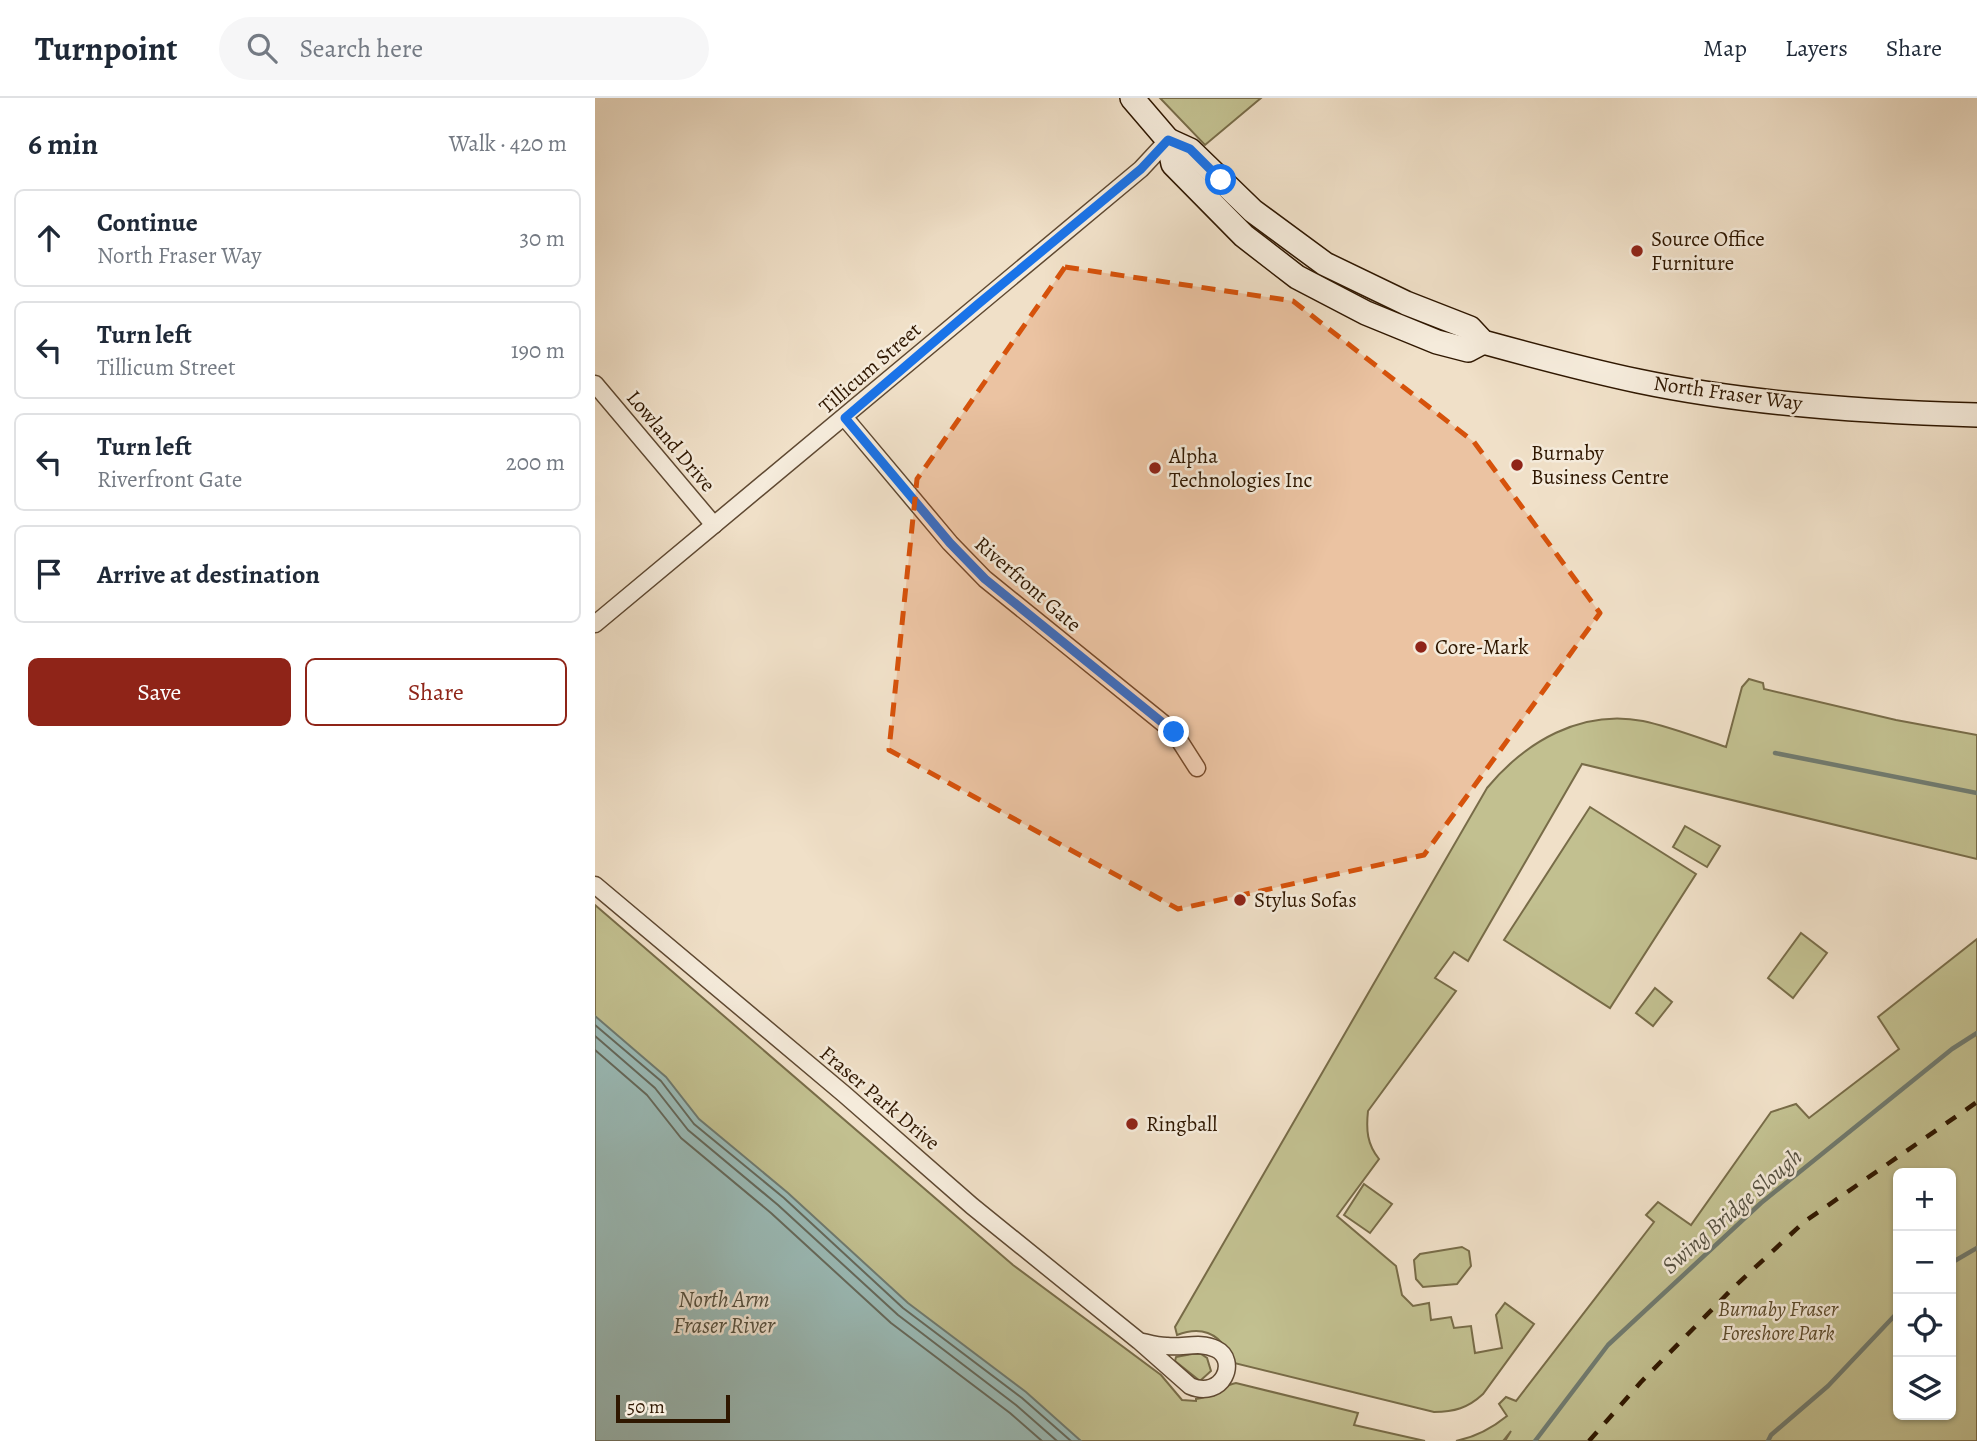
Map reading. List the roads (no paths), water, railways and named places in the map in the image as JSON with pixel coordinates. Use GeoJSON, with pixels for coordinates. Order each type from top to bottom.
{"type":"FeatureCollection","features":[{"type":"Feature","properties":{"kind":"street","name":"North Fraser Way"},"geometry":{"type":"LineString","coordinates":[[1132,98],[1168,140],[1190,149],[1253,211],[1325,264],[1395,298],[1471,328],[1483,342],[1640,382],[1718,394],[1907,413],[1977,415]]}},
{"type":"Feature","properties":{"kind":"street","name":"Tillicum Street"},"geometry":{"type":"LineString","coordinates":[[595,624],[1141,169],[1168,140]]}},
{"type":"Feature","properties":{"kind":"street","name":"Lowland Drive"},"geometry":{"type":"LineString","coordinates":[[595,384],[714,525]]}},
{"type":"Feature","properties":{"kind":"street","name":"Riverfront Gate"},"geometry":{"type":"LineString","coordinates":[[845,418],[950,543],[985,579],[1174,732],[1197,768]]}},
{"type":"Feature","properties":{"kind":"street","name":"Fraser Park Drive"},"geometry":{"type":"LineString","coordinates":[[595,885],[844,1094],[972,1206],[1139,1341],[1190,1386],[1197,1390],[1212,1388],[1223,1379],[1226,1372],[1221,1351],[1204,1344],[1167,1346],[1139,1341]]}},
{"type":"Feature","properties":{"kind":"water","name":"North Arm Fraser River"},"geometry":{"type":"Polygon","coordinates":[[[595,1016],[666,1077],[699,1119],[788,1193],[908,1303],[1026,1392],[1081,1441],[595,1441],[595,1016]]]}},
{"type":"Feature","properties":{"kind":"waterway"},"geometry":{"type":"LineString","coordinates":[[1775,753],[1977,793]]}},
{"type":"Feature","properties":{"kind":"waterway","name":"Swing Bridge Slough"},"geometry":{"type":"LineString","coordinates":[[1535,1441],[1608,1345],[1761,1203],[1952,1049],[1977,1033]]}},
{"type":"Feature","properties":{"kind":"waterway"},"geometry":{"type":"LineString","coordinates":[[1956,1260],[1977,1248]]}},
{"type":"Feature","properties":{"kind":"waterway"},"geometry":{"type":"LineString","coordinates":[[1768,1441],[1771,1435],[1828,1386],[1893,1317]]}},
{"type":"Feature","properties":{"kind":"railway"},"geometry":{"type":"LineString","coordinates":[[1589,1441],[1641,1382],[1733,1288],[1804,1222],[1977,1102]]}},
{"type":"Feature","properties":{"kind":"place","name":"Source Office Furniture"},"geometry":{"type":"Point","coordinates":[1637,251]}},
{"type":"Feature","properties":{"kind":"place","name":"Burnaby Business Centre"},"geometry":{"type":"Point","coordinates":[1517,465]}},
{"type":"Feature","properties":{"kind":"place","name":"Alpha Technologies Inc"},"geometry":{"type":"Point","coordinates":[1155,468]}},
{"type":"Feature","properties":{"kind":"place","name":"Core-Mark"},"geometry":{"type":"Point","coordinates":[1421,647]}},
{"type":"Feature","properties":{"kind":"place","name":"Stylus Sofas"},"geometry":{"type":"Point","coordinates":[1240,900]}},
{"type":"Feature","properties":{"kind":"place","name":"Ringball"},"geometry":{"type":"Point","coordinates":[1132,1124]}},
{"type":"Feature","properties":{"kind":"park label","name":"Burnaby Fraser Foreshore Park"},"geometry":{"type":"Point","coordinates":[1778,1321]}}]}
